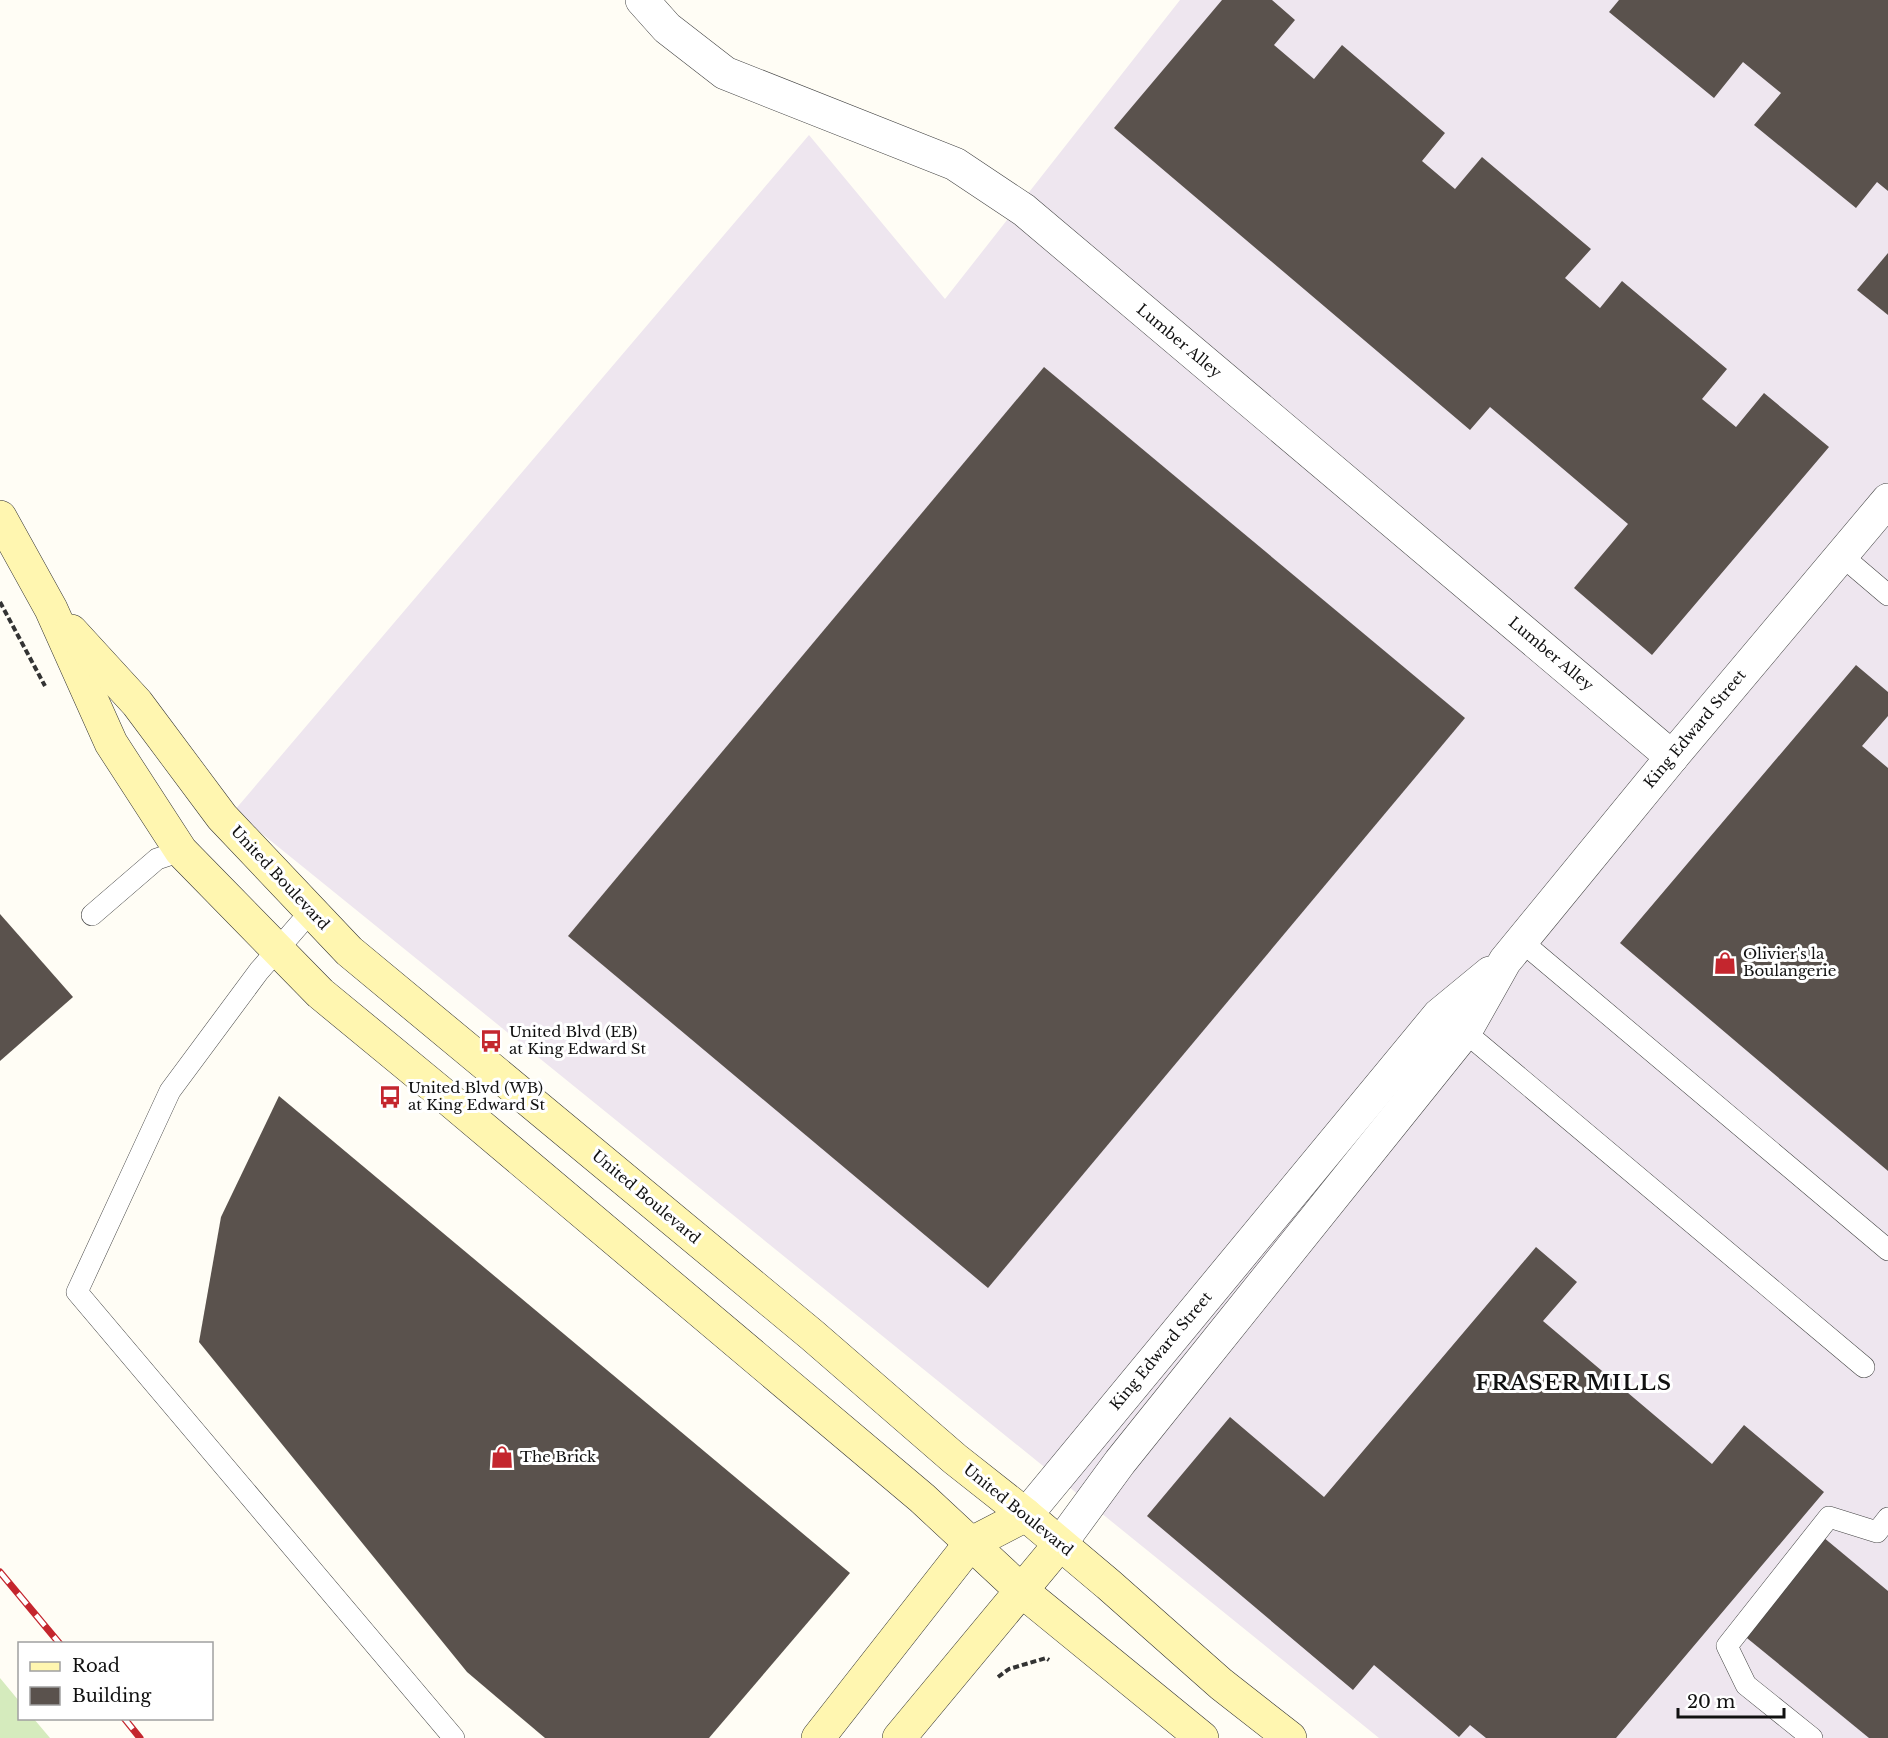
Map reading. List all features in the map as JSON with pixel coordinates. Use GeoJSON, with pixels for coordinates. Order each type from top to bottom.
{"type":"FeatureCollection","features":[{"type":"Feature","properties":{"kind":"main road","name":"United Boulevard"},"geometry":{"type":"LineString","coordinates":[[0,518],[51,609],[111,743],[182,851],[320,993],[446,1096],[922,1498],[1022,1591],[1202,1738]]}},
{"type":"Feature","properties":{"kind":"main road","name":"United Boulevard"},"geometry":{"type":"LineString","coordinates":[[51,609],[137,704],[222,817],[349,951],[812,1335],[954,1459],[1026,1515],[1221,1684],[1290,1738]]}},
{"type":"Feature","properties":{"kind":"main road","name":"King Edward Street"},"geometry":{"type":"LineString","coordinates":[[818,1738],[970,1544],[1026,1515]]}},
{"type":"Feature","properties":{"kind":"main road","name":"King Edward Street"},"geometry":{"type":"LineString","coordinates":[[899,1738],[1060,1544]]}},
{"type":"Feature","properties":{"kind":"street","name":"Lumber Alley"},"geometry":{"type":"LineString","coordinates":[[642,0],[667,28],[725,73],[955,164],[1024,210],[1672,757]]}},
{"type":"Feature","properties":{"kind":"street","name":"King Edward Street"},"geometry":{"type":"LineString","coordinates":[[1060,1544],[1120,1462],[1465,1032],[1513,951],[1888,500]]}},
{"type":"Feature","properties":{"kind":"street","name":"King Edward Street"},"geometry":{"type":"LineString","coordinates":[[1026,1515],[1439,1015],[1513,951]]}},
{"type":"Feature","properties":{"kind":"lane"},"geometry":{"type":"LineString","coordinates":[[1841,555],[1888,595]]}},
{"type":"Feature","properties":{"kind":"lane"},"geometry":{"type":"LineString","coordinates":[[93,915],[157,859],[182,851]]}},
{"type":"Feature","properties":{"kind":"lane"},"geometry":{"type":"LineString","coordinates":[[311,911],[278,949],[170,1091],[77,1292],[454,1738]]}},
{"type":"Feature","properties":{"kind":"lane"},"geometry":{"type":"LineString","coordinates":[[1513,951],[1888,1250]]}},
{"type":"Feature","properties":{"kind":"lane"},"geometry":{"type":"LineString","coordinates":[[1465,1032],[1864,1367]]}},
{"type":"Feature","properties":{"kind":"lane"},"geometry":{"type":"LineString","coordinates":[[1812,1738],[1746,1685],[1727,1646],[1829,1517],[1884,1530]]}},
{"type":"Feature","properties":{"kind":"path"},"geometry":{"type":"LineString","coordinates":[[993,1680],[1009,1669],[1046,1658]]}},
{"type":"Feature","properties":{"kind":"shaded area"},"geometry":{"type":"Polygon","coordinates":[[[1180,0],[1888,0],[1888,1738],[1379,1738],[234,811],[809,135],[945,299],[1180,0]]]}},
{"type":"Feature","properties":{"kind":"green space"},"geometry":{"type":"Polygon","coordinates":[[[0,1678],[18,1700],[18,1720],[35,1720],[50,1738],[0,1738],[0,1678]]]}},
{"type":"Feature","properties":{"kind":"building"},"geometry":{"type":"Polygon","coordinates":[[[1222,0],[1272,0],[1295,20],[1274,45],[1314,79],[1342,45],[1445,133],[1422,161],[1455,189],[1482,157],[1591,249],[1565,278],[1600,308],[1622,281],[1727,369],[1702,399],[1736,427],[1764,393],[1829,447],[1652,655],[1574,588],[1628,524],[1490,407],[1470,430],[1114,128],[1222,0]]]}},
{"type":"Feature","properties":{"kind":"building"},"geometry":{"type":"Polygon","coordinates":[[[1619,0],[1888,0],[1888,191],[1877,182],[1856,208],[1754,125],[1781,93],[1743,62],[1714,98],[1609,12],[1619,0]]]}},
{"type":"Feature","properties":{"kind":"building"},"geometry":{"type":"Polygon","coordinates":[[[1888,253],[1888,315],[1857,290],[1888,253]]]}},
{"type":"Feature","properties":{"kind":"building"},"geometry":{"type":"Polygon","coordinates":[[[1044,367],[1465,718],[988,1288],[568,936],[1044,367]]]}},
{"type":"Feature","properties":{"kind":"building"},"geometry":{"type":"Polygon","coordinates":[[[1856,665],[1888,692],[1888,716],[1862,746],[1888,768],[1888,1171],[1620,943],[1856,665]]]}},
{"type":"Feature","properties":{"kind":"building"},"geometry":{"type":"Polygon","coordinates":[[[0,914],[73,997],[0,1061],[0,914]]]}},
{"type":"Feature","properties":{"kind":"building","name":"The Brick"},"geometry":{"type":"Polygon","coordinates":[[[279,1096],[850,1573],[709,1738],[545,1738],[467,1672],[199,1342],[221,1217],[279,1096]]]}},
{"type":"Feature","properties":{"kind":"building"},"geometry":{"type":"Polygon","coordinates":[[[1536,1247],[1577,1282],[1543,1321],[1712,1464],[1744,1425],[1824,1492],[1616,1738],[1486,1738],[1470,1725],[1459,1737],[1374,1665],[1353,1690],[1147,1516],[1230,1417],[1324,1497],[1536,1247]]]}},
{"type":"Feature","properties":{"kind":"building"},"geometry":{"type":"Polygon","coordinates":[[[1823,1537],[1888,1591],[1888,1738],[1869,1738],[1742,1634],[1823,1537]]]}},
{"type":"Feature","properties":{"kind":"railway"},"geometry":{"type":"LineString","coordinates":[[0,1572],[58,1642]]}},
{"type":"Feature","properties":{"kind":"railway"},"geometry":{"type":"LineString","coordinates":[[126,1720],[140,1738]]}},
{"type":"Feature","properties":{"kind":"place","name":"Olivier's la Boulangerie"},"geometry":{"type":"Point","coordinates":[1725,963]}},
{"type":"Feature","properties":{"kind":"place","name":"United Blvd (EB) at King Edward St"},"geometry":{"type":"Point","coordinates":[491,1041]}},
{"type":"Feature","properties":{"kind":"place","name":"United Blvd (WB) at King Edward St"},"geometry":{"type":"Point","coordinates":[390,1097]}},
{"type":"Feature","properties":{"kind":"place","name":"The Brick"},"geometry":{"type":"Point","coordinates":[502,1457]}},
{"type":"Feature","properties":{"kind":"district","name":"FRASER MILLS"},"geometry":{"type":"Point","coordinates":[1574,1383]}}]}
